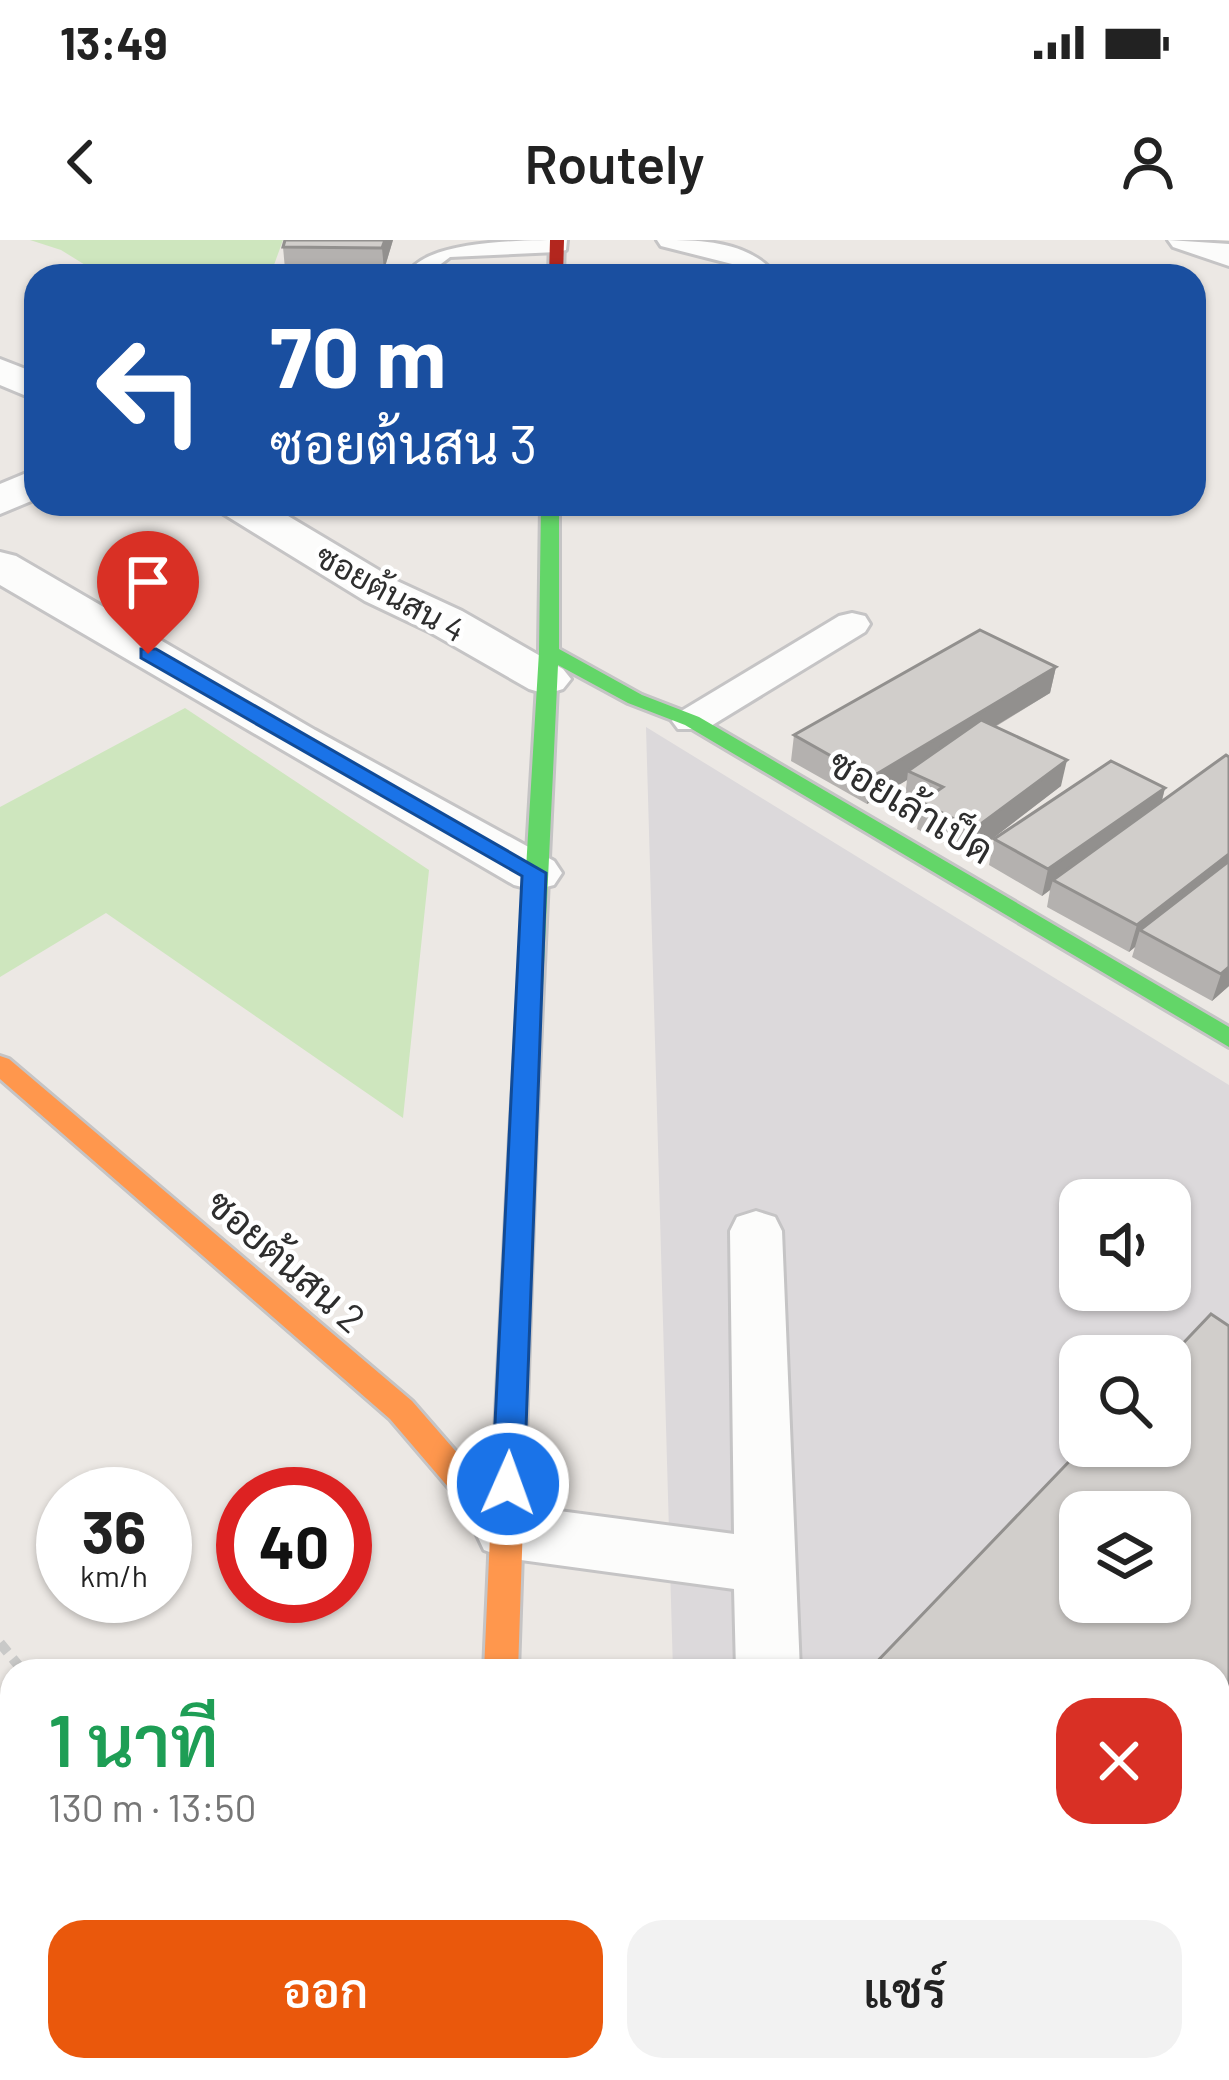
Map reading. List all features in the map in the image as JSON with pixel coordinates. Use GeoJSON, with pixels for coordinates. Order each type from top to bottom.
{"type":"FeatureCollection","features":[{"type":"Feature","properties":{"kind":"street"},"geometry":{"type":"LineString","coordinates":[[1185,240],[1229,256]]}},
{"type":"Feature","properties":{"kind":"street","name":"ซอยต้นสน 4"},"geometry":{"type":"LineString","coordinates":[[256,516],[381,591],[548,666]]}},
{"type":"Feature","properties":{"kind":"street"},"geometry":{"type":"LineString","coordinates":[[501,1659],[534,873],[548,666],[550,516]]}},
{"type":"Feature","properties":{"kind":"street"},"geometry":{"type":"LineString","coordinates":[[0,566],[297,742],[534,873]]}},
{"type":"Feature","properties":{"kind":"street","name":"ซอยเล้าเป็ด"},"geometry":{"type":"LineString","coordinates":[[548,666],[692,721],[1229,1038]]}},
{"type":"Feature","properties":{"kind":"street","name":"ซอยต้นสน 2"},"geometry":{"type":"LineString","coordinates":[[0,1065],[401,1410],[506,1531]]}},
{"type":"Feature","properties":{"kind":"lane"},"geometry":{"type":"LineString","coordinates":[[670,240],[753,264]]}},
{"type":"Feature","properties":{"kind":"lane"},"geometry":{"type":"LineString","coordinates":[[424,264],[442,249],[557,242]]}},
{"type":"Feature","properties":{"kind":"lane"},"geometry":{"type":"LineString","coordinates":[[692,721],[853,624]]}},
{"type":"Feature","properties":{"kind":"lane"},"geometry":{"type":"LineString","coordinates":[[756,1231],[767,1659]]}},
{"type":"Feature","properties":{"kind":"lane"},"geometry":{"type":"LineString","coordinates":[[506,1531],[763,1565]]}},
{"type":"Feature","properties":{"kind":"shaded area"},"geometry":{"type":"Polygon","coordinates":[[[646,727],[1229,1085],[1229,1659],[673,1659],[646,727]]]}},
{"type":"Feature","properties":{"kind":"green space"},"geometry":{"type":"Polygon","coordinates":[[[30,240],[283,240],[274,264],[84,264],[30,240]]]}},
{"type":"Feature","properties":{"kind":"green space"},"geometry":{"type":"Polygon","coordinates":[[[185,708],[429,870],[403,1118],[106,913],[0,977],[0,807],[185,708]]]}},
{"type":"Feature","properties":{"kind":"building"},"geometry":{"type":"Polygon","coordinates":[[[285,240],[385,240],[382,248],[283,247],[285,240]]]}},
{"type":"Feature","properties":{"kind":"building"},"geometry":{"type":"Polygon","coordinates":[[[980,630],[1056,667],[870,778],[794,735],[980,630]]]}},
{"type":"Feature","properties":{"kind":"building"},"geometry":{"type":"Polygon","coordinates":[[[981,720],[1067,760],[974,829],[921,802],[943,787],[908,771],[981,720]]]}},
{"type":"Feature","properties":{"kind":"building"},"geometry":{"type":"Polygon","coordinates":[[[1226,755],[1229,854],[1137,925],[1053,880],[1226,755]]]}},
{"type":"Feature","properties":{"kind":"building"},"geometry":{"type":"Polygon","coordinates":[[[1111,761],[1165,788],[1048,869],[994,839],[1111,761]]]}},
{"type":"Feature","properties":{"kind":"building"},"geometry":{"type":"Polygon","coordinates":[[[1229,861],[1229,967],[1221,974],[1140,930],[1229,861]]]}},
{"type":"Feature","properties":{"kind":"building"},"geometry":{"type":"Polygon","coordinates":[[[1211,1314],[1229,1326],[1229,1659],[880,1659],[1064,1467],[1191,1467],[1191,1335],[1211,1314]]]}},
{"type":"Feature","properties":{"kind":"traffic: fast"},"geometry":{"type":"LineString","coordinates":[[523,1136],[549,652],[550,516]]}},
{"type":"Feature","properties":{"kind":"traffic: fast"},"geometry":{"type":"LineString","coordinates":[[549,652],[635,699],[692,721],[1229,1038]]}},
{"type":"Feature","properties":{"kind":"traffic: slow"},"geometry":{"type":"LineString","coordinates":[[0,1065],[401,1410],[506,1531]]}},
{"type":"Feature","properties":{"kind":"traffic: slow"},"geometry":{"type":"LineString","coordinates":[[501,1659],[523,1136]]}},
{"type":"Feature","properties":{"kind":"traffic: jam"},"geometry":{"type":"LineString","coordinates":[[556,264],[557,240]]}},
{"type":"Feature","properties":{"kind":"route"},"geometry":{"type":"LineString","coordinates":[[148,654],[534,873],[508,1484]]}}]}
